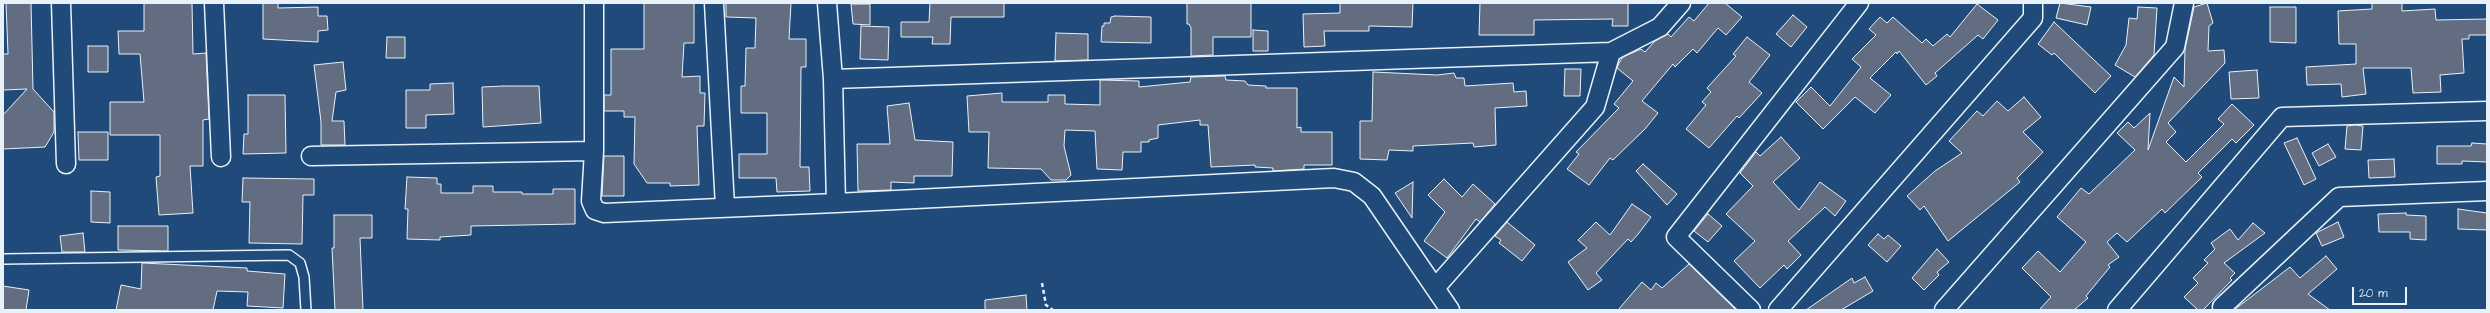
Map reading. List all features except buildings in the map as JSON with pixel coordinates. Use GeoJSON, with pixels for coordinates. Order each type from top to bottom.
{"type":"FeatureCollection","features":[{"type":"Feature","properties":{"kind":"street"},"geometry":{"type":"LineString","coordinates":[[61,3],[66,164]]}},
{"type":"Feature","properties":{"kind":"street"},"geometry":{"type":"LineString","coordinates":[[214,3],[221,157]]}},
{"type":"Feature","properties":{"kind":"street"},"geometry":{"type":"LineString","coordinates":[[594,3],[594,151],[591,201],[595,210],[604,213],[836,203],[1334,178],[1354,182],[1372,196],[1450,310]]}},
{"type":"Feature","properties":{"kind":"street"},"geometry":{"type":"LineString","coordinates":[[714,3],[724,207]]}},
{"type":"Feature","properties":{"kind":"street"},"geometry":{"type":"LineString","coordinates":[[827,3],[833,79],[836,203]]}},
{"type":"Feature","properties":{"kind":"street"},"geometry":{"type":"LineString","coordinates":[[833,79],[1611,52],[1660,27],[1681,3]]}},
{"type":"Feature","properties":{"kind":"street"},"geometry":{"type":"LineString","coordinates":[[1751,310],[1676,237],[1859,3]]}},
{"type":"Feature","properties":{"kind":"street"},"geometry":{"type":"LineString","coordinates":[[1778,310],[2033,18],[2033,3]]}},
{"type":"Feature","properties":{"kind":"street"},"geometry":{"type":"LineString","coordinates":[[1944,310],[2175,46],[2184,3]]}},
{"type":"Feature","properties":{"kind":"street"},"geometry":{"type":"LineString","coordinates":[[1435,288],[1595,107],[1611,52]]}},
{"type":"Feature","properties":{"kind":"street"},"geometry":{"type":"LineString","coordinates":[[2117,310],[2282,117],[2487,111]]}},
{"type":"Feature","properties":{"kind":"street"},"geometry":{"type":"LineString","coordinates":[[311,156],[594,151]]}},
{"type":"Feature","properties":{"kind":"street"},"geometry":{"type":"LineString","coordinates":[[2222,307],[2339,197],[2487,191]]}},
{"type":"Feature","properties":{"kind":"lane"},"geometry":{"type":"LineString","coordinates":[[3,259],[289,255],[300,264],[302,270],[306,310]]}},
{"type":"Feature","properties":{"kind":"path"},"geometry":{"type":"LineString","coordinates":[[1042,283],[1046,305],[1053,310]]}}]}
